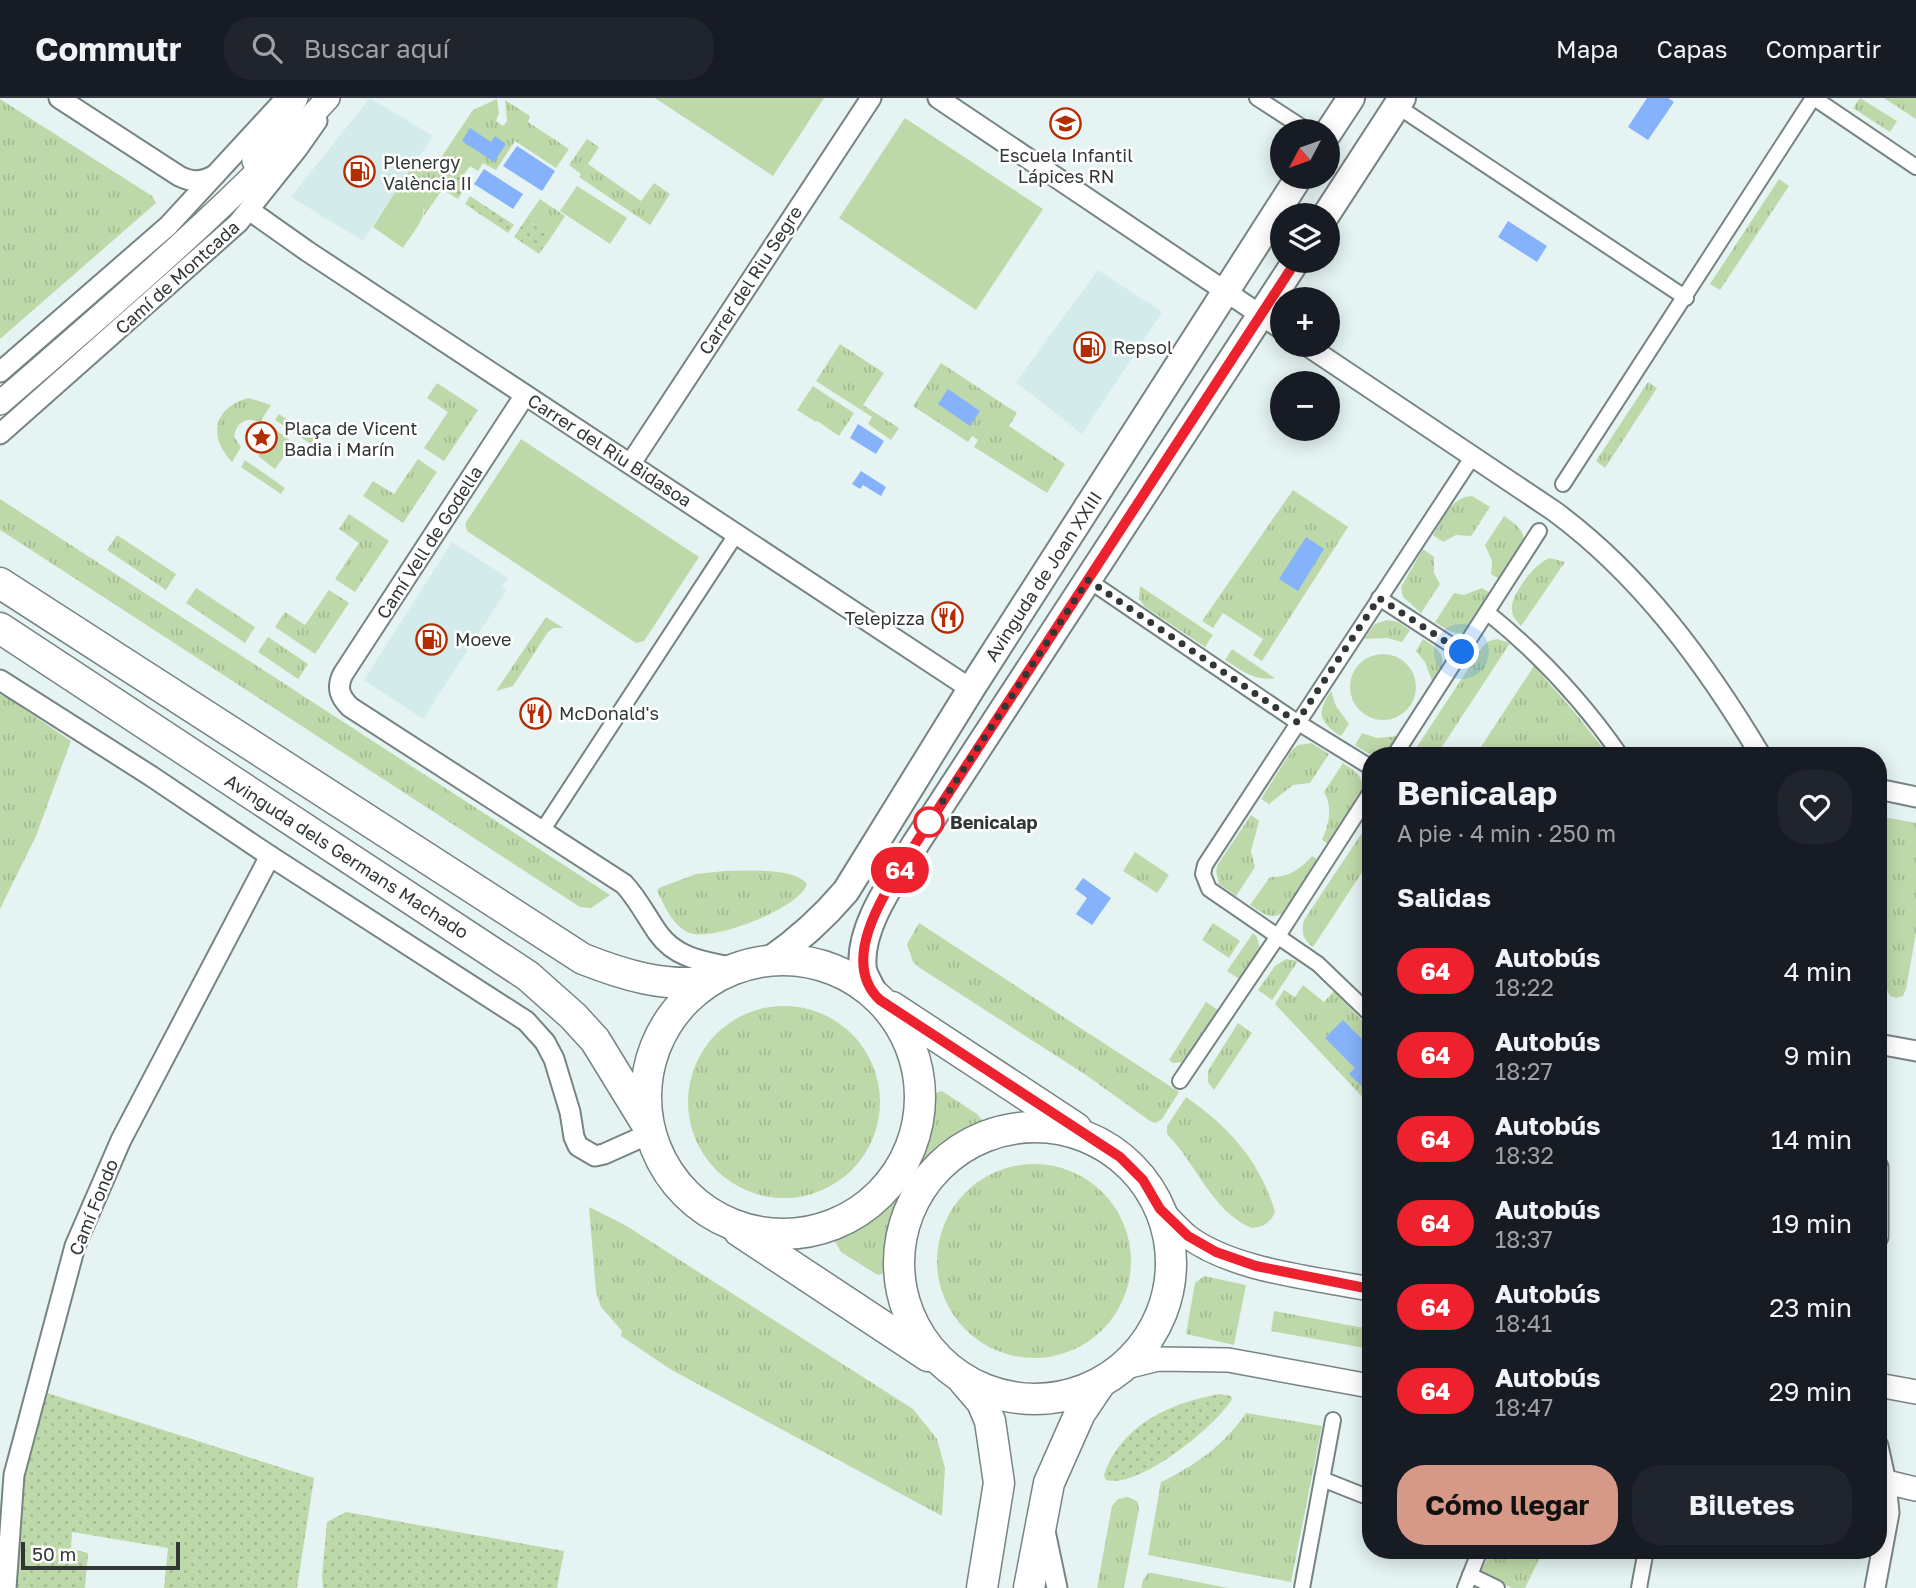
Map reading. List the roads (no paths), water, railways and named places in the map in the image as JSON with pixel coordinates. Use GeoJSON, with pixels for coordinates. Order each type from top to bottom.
{"type":"FeatureCollection","features":[{"type":"Feature","properties":{"kind":"main road"},"geometry":{"type":"LineString","coordinates":[[1337,119],[1351,98]]}},
{"type":"Feature","properties":{"kind":"main road"},"geometry":{"type":"LineString","coordinates":[[1334,203],[1399,102]]}},
{"type":"Feature","properties":{"kind":"main road","name":"Avinguda de Joan XXIII"},"geometry":{"type":"LineString","coordinates":[[770,960],[796,942],[827,914],[846,891],[971,689],[1291,189]]}},
{"type":"Feature","properties":{"kind":"main road"},"geometry":{"type":"LineString","coordinates":[[701,1206],[720,1218],[761,1232],[809,1232],[852,1216],[871,1203],[901,1168],[918,1125],[920,1090],[915,1057],[906,1035],[877,997],[863,972],[864,946],[878,908],[916,843],[1288,273]]}},
{"type":"Feature","properties":{"kind":"main road"},"geometry":{"type":"LineString","coordinates":[[0,583],[583,960],[614,971],[664,983],[708,982]]}},
{"type":"Feature","properties":{"kind":"main road","name":"Avinguda dels Germans Machado"},"geometry":{"type":"LineString","coordinates":[[0,628],[528,976],[573,1016],[595,1041],[651,1131]]}},
{"type":"Feature","properties":{"kind":"main road"},"geometry":{"type":"LineString","coordinates":[[1029,1588],[1049,1483],[1074,1425],[1080,1413],[1111,1375],[1139,1351],[1154,1330],[1164,1307],[1169,1287],[1171,1258],[1168,1233],[1160,1209],[1143,1180],[1120,1157],[1093,1139],[842,973],[818,964],[770,960],[735,968],[708,982],[679,1007],[659,1040],[651,1061],[647,1089],[651,1131],[670,1174],[701,1206],[957,1375],[988,1391],[1016,1398],[1036,1399],[1074,1394],[1111,1375]]}},
{"type":"Feature","properties":{"kind":"main road"},"geometry":{"type":"LineString","coordinates":[[982,1588],[999,1483],[990,1421],[982,1402],[933,1353],[917,1331],[906,1307],[899,1281],[898,1254],[902,1228],[911,1203],[925,1180],[943,1161],[965,1145],[1014,1127],[1041,1126],[1068,1130],[1093,1139]]}},
{"type":"Feature","properties":{"kind":"street"},"geometry":{"type":"LineString","coordinates":[[59,98],[178,177],[194,182],[204,181],[216,174]]}},
{"type":"Feature","properties":{"kind":"street"},"geometry":{"type":"LineString","coordinates":[[0,372],[168,226],[286,98]]}},
{"type":"Feature","properties":{"kind":"street","name":"Camí de Montcada"},"geometry":{"type":"LineString","coordinates":[[0,434],[226,234],[239,204],[296,98]]}},
{"type":"Feature","properties":{"kind":"street","name":"Camí de Montcada"},"geometry":{"type":"LineString","coordinates":[[0,403],[193,235],[239,204],[286,144],[329,98]]}},
{"type":"Feature","properties":{"kind":"street","name":"Carrer del Riu Segre"},"geometry":{"type":"LineString","coordinates":[[631,463],[871,98]]}},
{"type":"Feature","properties":{"kind":"street"},"geometry":{"type":"LineString","coordinates":[[938,98],[1270,321]]}},
{"type":"Feature","properties":{"kind":"street"},"geometry":{"type":"LineString","coordinates":[[1257,98],[1289,119]]}},
{"type":"Feature","properties":{"kind":"street"},"geometry":{"type":"LineString","coordinates":[[1563,484],[1814,98],[1916,167]]}},
{"type":"Feature","properties":{"kind":"street"},"geometry":{"type":"LineString","coordinates":[[1399,102],[1686,298]]}},
{"type":"Feature","properties":{"kind":"street","name":"Carrer del Riu Bidasoa"},"geometry":{"type":"LineString","coordinates":[[239,204],[971,689]]}},
{"type":"Feature","properties":{"kind":"street"},"geometry":{"type":"LineString","coordinates":[[1324,357],[1563,518],[1625,573],[1653,603],[1699,661],[1755,747]]}},
{"type":"Feature","properties":{"kind":"street","name":"Camí Vell de Godella"},"geometry":{"type":"LineString","coordinates":[[525,395],[343,674],[339,682],[339,692],[350,707],[542,831]]}},
{"type":"Feature","properties":{"kind":"street"},"geometry":{"type":"LineString","coordinates":[[1362,1006],[1318,964],[1209,889],[1203,874],[1205,866],[1297,722],[1473,456]]}},
{"type":"Feature","properties":{"kind":"street"},"geometry":{"type":"LineString","coordinates":[[1400,747],[1539,531]]}},
{"type":"Feature","properties":{"kind":"street"},"geometry":{"type":"LineString","coordinates":[[735,968],[681,955],[668,946],[639,901],[624,884],[542,831],[737,533]]}},
{"type":"Feature","properties":{"kind":"street"},"geometry":{"type":"LineString","coordinates":[[1088,580],[1297,722],[1362,762]]}},
{"type":"Feature","properties":{"kind":"street"},"geometry":{"type":"LineString","coordinates":[[1379,598],[1462,652]]}},
{"type":"Feature","properties":{"kind":"street"},"geometry":{"type":"LineString","coordinates":[[1488,613],[1552,670],[1614,747]]}},
{"type":"Feature","properties":{"kind":"street"},"geometry":{"type":"LineString","coordinates":[[0,680],[526,1021],[545,1042],[554,1059],[567,1101],[574,1138],[578,1146],[587,1153],[594,1156],[604,1154],[651,1131]]}},
{"type":"Feature","properties":{"kind":"street"},"geometry":{"type":"LineString","coordinates":[[1887,791],[1916,797]]}},
{"type":"Feature","properties":{"kind":"street"},"geometry":{"type":"LineString","coordinates":[[1180,1081],[1362,805]]}},
{"type":"Feature","properties":{"kind":"street","name":"Camí Fondo"},"geometry":{"type":"LineString","coordinates":[[6,1588],[14,1475],[75,1246],[121,1140],[270,856]]}},
{"type":"Feature","properties":{"kind":"street"},"geometry":{"type":"LineString","coordinates":[[1887,1046],[1916,1051]]}},
{"type":"Feature","properties":{"kind":"street"},"geometry":{"type":"LineString","coordinates":[[1160,1209],[1188,1236],[1238,1261],[1362,1287]]}},
{"type":"Feature","properties":{"kind":"street"},"geometry":{"type":"LineString","coordinates":[[1111,1375],[1158,1359],[1228,1360],[1362,1385]]}},
{"type":"Feature","properties":{"kind":"street"},"geometry":{"type":"LineString","coordinates":[[1887,1387],[1916,1392]]}},
{"type":"Feature","properties":{"kind":"street"},"geometry":{"type":"LineString","coordinates":[[1302,1588],[1333,1420]]}},
{"type":"Feature","properties":{"kind":"street"},"geometry":{"type":"LineString","coordinates":[[1322,1479],[1362,1496]]}},
{"type":"Feature","properties":{"kind":"street"},"geometry":{"type":"LineString","coordinates":[[1887,1482],[1916,1489]]}},
{"type":"Feature","properties":{"kind":"street"},"geometry":{"type":"LineString","coordinates":[[1887,1504],[1887,1524]]}},
{"type":"Feature","properties":{"kind":"street"},"geometry":{"type":"LineString","coordinates":[[1042,1517],[1057,1588]]}},
{"type":"Feature","properties":{"kind":"street"},"geometry":{"type":"LineString","coordinates":[[1477,1559],[1468,1581],[1497,1588]]}},
{"type":"Feature","properties":{"kind":"street"},"geometry":{"type":"LineString","coordinates":[[1639,1588],[1644,1559]]}},
{"type":"Feature","properties":{"kind":"street"},"geometry":{"type":"LineString","coordinates":[[1875,1588],[1880,1559]]}},
{"type":"Feature","properties":{"kind":"water"},"geometry":{"type":"Polygon","coordinates":[[[1647,98],[1668,98],[1674,102],[1648,140],[1628,127],[1647,98]]]}},
{"type":"Feature","properties":{"kind":"water"},"geometry":{"type":"Polygon","coordinates":[[[470,128],[491,142],[495,136],[506,144],[494,162],[462,141],[470,128]]]}},
{"type":"Feature","properties":{"kind":"water"},"geometry":{"type":"Polygon","coordinates":[[[517,146],[555,171],[542,191],[503,166],[517,146]]]}},
{"type":"Feature","properties":{"kind":"water"},"geometry":{"type":"Polygon","coordinates":[[[484,169],[523,194],[513,209],[474,184],[484,169]]]}},
{"type":"Feature","properties":{"kind":"water"},"geometry":{"type":"Polygon","coordinates":[[[1508,221],[1547,246],[1537,262],[1498,237],[1508,221]]]}},
{"type":"Feature","properties":{"kind":"water"},"geometry":{"type":"Polygon","coordinates":[[[948,389],[980,411],[970,426],[938,404],[948,389]]]}},
{"type":"Feature","properties":{"kind":"water"},"geometry":{"type":"Polygon","coordinates":[[[858,424],[884,441],[876,454],[850,438],[858,424]]]}},
{"type":"Feature","properties":{"kind":"water"},"geometry":{"type":"Polygon","coordinates":[[[861,471],[886,487],[881,496],[863,485],[860,489],[852,484],[861,471]]]}},
{"type":"Feature","properties":{"kind":"water"},"geometry":{"type":"Polygon","coordinates":[[[1306,537],[1324,549],[1298,591],[1279,579],[1306,537]]]}},
{"type":"Feature","properties":{"kind":"water"},"geometry":{"type":"Polygon","coordinates":[[[1083,878],[1111,898],[1092,925],[1076,914],[1087,898],[1075,889],[1083,878]]]}},
{"type":"Feature","properties":{"kind":"water"},"geometry":{"type":"Polygon","coordinates":[[[1343,1020],[1362,1039],[1362,1086],[1349,1074],[1355,1068],[1325,1038],[1343,1020]]]}},
{"type":"Feature","properties":{"kind":"place","name":"Escuela Infantil Lápices RN"},"geometry":{"type":"Point","coordinates":[1066,124]}},
{"type":"Feature","properties":{"kind":"place","name":"Plenergy València II"},"geometry":{"type":"Point","coordinates":[360,172]}},
{"type":"Feature","properties":{"kind":"place","name":"Repsol"},"geometry":{"type":"Point","coordinates":[1090,347]}},
{"type":"Feature","properties":{"kind":"place","name":"Plaça de Vicent Badia i Marín"},"geometry":{"type":"Point","coordinates":[261,438]}},
{"type":"Feature","properties":{"kind":"place","name":"Telepizza"},"geometry":{"type":"Point","coordinates":[948,618]}},
{"type":"Feature","properties":{"kind":"place","name":"Moeve"},"geometry":{"type":"Point","coordinates":[432,639]}},
{"type":"Feature","properties":{"kind":"place","name":"McDonald's"},"geometry":{"type":"Point","coordinates":[536,713]}},
{"type":"Feature","properties":{"kind":"place","name":"Benicalap"},"geometry":{"type":"Point","coordinates":[929,822]}}]}
